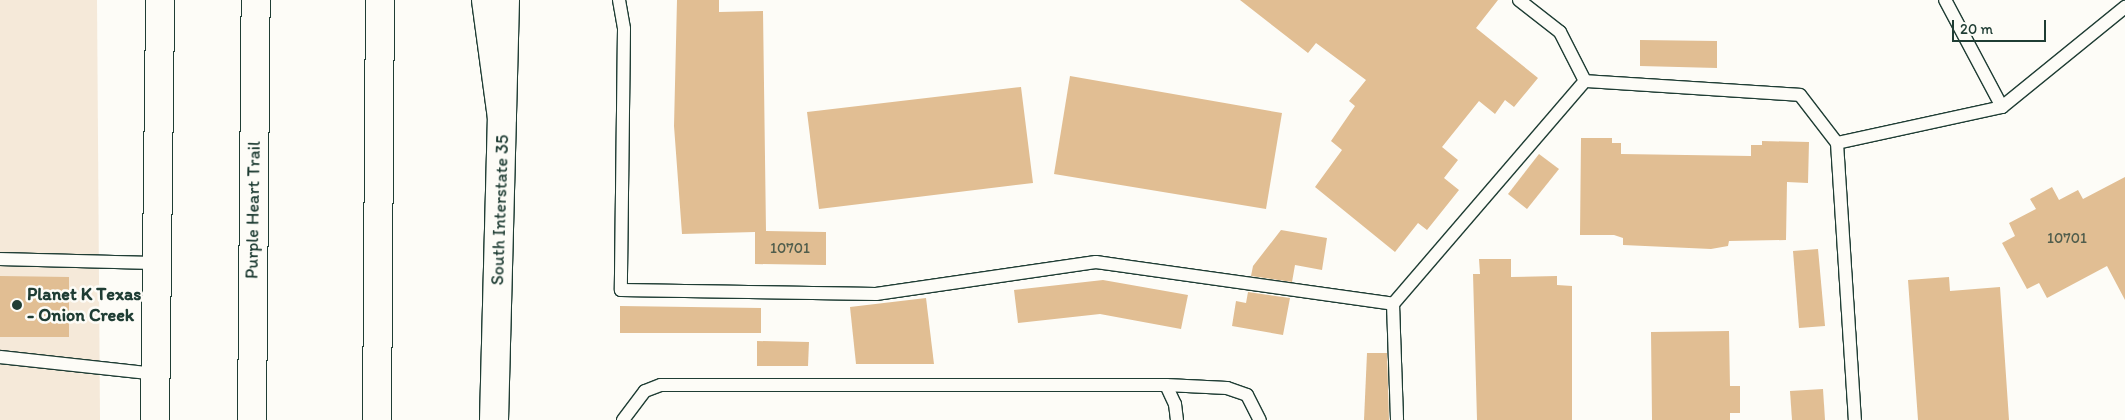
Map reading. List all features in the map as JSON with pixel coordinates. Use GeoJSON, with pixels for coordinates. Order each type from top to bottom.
{"type":"FeatureCollection","features":[{"type":"Feature","properties":{"kind":"main road"},"geometry":{"type":"LineString","coordinates":[[155,420],[160,0]]}},
{"type":"Feature","properties":{"kind":"main road","name":"Purple Heart Trail"},"geometry":{"type":"LineString","coordinates":[[252,420],[256,0]]}},
{"type":"Feature","properties":{"kind":"main road"},"geometry":{"type":"LineString","coordinates":[[377,420],[380,0]]}},
{"type":"Feature","properties":{"kind":"main road"},"geometry":{"type":"LineString","coordinates":[[486,0],[502,118]]}},
{"type":"Feature","properties":{"kind":"main road","name":"South Interstate 35"},"geometry":{"type":"LineString","coordinates":[[494,420],[506,0]]}},
{"type":"Feature","properties":{"kind":"lane"},"geometry":{"type":"LineString","coordinates":[[619,0],[624,30],[622,290],[876,294],[1096,262],[1392,304]]}},
{"type":"Feature","properties":{"kind":"lane"},"geometry":{"type":"LineString","coordinates":[[1518,0],[1560,32],[1585,81]]}},
{"type":"Feature","properties":{"kind":"lane"},"geometry":{"type":"LineString","coordinates":[[1945,0],[2002,107]]}},
{"type":"Feature","properties":{"kind":"lane"},"geometry":{"type":"LineString","coordinates":[[1837,144],[2002,107],[2125,7]]}},
{"type":"Feature","properties":{"kind":"lane"},"geometry":{"type":"LineString","coordinates":[[1397,420],[1392,304],[1585,81]]}},
{"type":"Feature","properties":{"kind":"lane"},"geometry":{"type":"LineString","coordinates":[[1585,81],[1800,95],[1837,144],[1855,420]]}},
{"type":"Feature","properties":{"kind":"lane"},"geometry":{"type":"LineString","coordinates":[[0,259],[157,263]]}},
{"type":"Feature","properties":{"kind":"lane"},"geometry":{"type":"LineString","coordinates":[[0,357],[156,374]]}},
{"type":"Feature","properties":{"kind":"lane"},"geometry":{"type":"LineString","coordinates":[[623,420],[645,391],[661,385],[1166,385],[1226,388],[1247,395],[1260,420]]}},
{"type":"Feature","properties":{"kind":"lane"},"geometry":{"type":"LineString","coordinates":[[1166,385],[1175,404],[1177,420]]}},
{"type":"Feature","properties":{"kind":"shaded area"},"geometry":{"type":"Polygon","coordinates":[[[0,0],[97,0],[100,420],[0,420],[0,0]]]}},
{"type":"Feature","properties":{"kind":"building"},"geometry":{"type":"Polygon","coordinates":[[[677,0],[719,0],[719,12],[763,11],[766,231],[826,232],[826,265],[755,264],[755,232],[682,234],[674,126],[677,0]]]}},
{"type":"Feature","properties":{"kind":"building"},"geometry":{"type":"Polygon","coordinates":[[[1240,0],[1498,0],[1476,28],[1538,78],[1514,107],[1505,100],[1495,114],[1479,101],[1442,147],[1458,160],[1444,178],[1459,190],[1427,230],[1418,223],[1395,252],[1315,187],[1342,150],[1331,141],[1355,106],[1349,101],[1366,80],[1316,43],[1308,53],[1240,0]]]}},
{"type":"Feature","properties":{"kind":"building"},"geometry":{"type":"Polygon","coordinates":[[[1640,40],[1717,41],[1717,68],[1640,66],[1640,40]]]}},
{"type":"Feature","properties":{"kind":"building"},"geometry":{"type":"Polygon","coordinates":[[[1070,76],[1282,113],[1266,209],[1054,174],[1070,76]]]}},
{"type":"Feature","properties":{"kind":"building"},"geometry":{"type":"Polygon","coordinates":[[[1021,87],[1033,183],[819,209],[807,112],[1021,87]]]}},
{"type":"Feature","properties":{"kind":"building"},"geometry":{"type":"Polygon","coordinates":[[[1581,138],[1612,138],[1612,143],[1621,143],[1621,154],[1751,156],[1751,145],[1762,145],[1762,141],[1809,142],[1808,183],[1787,182],[1786,240],[1729,241],[1728,246],[1711,249],[1623,245],[1623,238],[1614,235],[1580,235],[1581,138]]]}},
{"type":"Feature","properties":{"kind":"building"},"geometry":{"type":"Polygon","coordinates":[[[1539,154],[1559,169],[1527,209],[1508,194],[1539,154]]]}},
{"type":"Feature","properties":{"kind":"building"},"geometry":{"type":"Polygon","coordinates":[[[2125,177],[2125,300],[2107,266],[2047,298],[2039,283],[2027,289],[2002,243],[2015,236],[2009,223],[2036,209],[2030,199],[2052,187],[2059,200],[2078,190],[2083,199],[2125,177]]]}},
{"type":"Feature","properties":{"kind":"building"},"geometry":{"type":"Polygon","coordinates":[[[1281,230],[1327,238],[1322,270],[1295,265],[1292,282],[1251,276],[1253,266],[1281,230]]]}},
{"type":"Feature","properties":{"kind":"building"},"geometry":{"type":"Polygon","coordinates":[[[1818,249],[1825,326],[1799,328],[1793,251],[1818,249]]]}},
{"type":"Feature","properties":{"kind":"building"},"geometry":{"type":"Polygon","coordinates":[[[1479,259],[1511,259],[1511,277],[1557,276],[1557,285],[1572,286],[1572,420],[1477,420],[1473,274],[1480,274],[1479,259]]]}},
{"type":"Feature","properties":{"kind":"building"},"geometry":{"type":"Polygon","coordinates":[[[0,276],[69,277],[69,337],[0,337],[0,276]]]}},
{"type":"Feature","properties":{"kind":"building"},"geometry":{"type":"Polygon","coordinates":[[[1949,277],[1950,291],[2000,287],[2009,420],[1918,420],[1908,280],[1949,277]]]}},
{"type":"Feature","properties":{"kind":"building"},"geometry":{"type":"Polygon","coordinates":[[[1103,280],[1188,295],[1181,329],[1100,314],[1018,323],[1014,290],[1103,280]]]}},
{"type":"Feature","properties":{"kind":"building"},"geometry":{"type":"Polygon","coordinates":[[[1248,292],[1290,298],[1283,335],[1232,326],[1236,301],[1246,303],[1248,292]]]}},
{"type":"Feature","properties":{"kind":"building"},"geometry":{"type":"Polygon","coordinates":[[[926,298],[934,364],[856,364],[850,307],[926,298]]]}},
{"type":"Feature","properties":{"kind":"building"},"geometry":{"type":"Polygon","coordinates":[[[620,306],[761,308],[761,333],[620,333],[620,306]]]}},
{"type":"Feature","properties":{"kind":"building"},"geometry":{"type":"Polygon","coordinates":[[[1729,331],[1730,386],[1740,386],[1740,413],[1730,413],[1730,420],[1652,420],[1651,332],[1729,331]]]}},
{"type":"Feature","properties":{"kind":"building"},"geometry":{"type":"Polygon","coordinates":[[[757,341],[809,342],[808,366],[757,366],[757,341]]]}},
{"type":"Feature","properties":{"kind":"building"},"geometry":{"type":"Polygon","coordinates":[[[1367,353],[1387,353],[1389,420],[1364,420],[1367,353]]]}},
{"type":"Feature","properties":{"kind":"building"},"geometry":{"type":"Polygon","coordinates":[[[1823,389],[1825,420],[1792,420],[1790,391],[1823,389]]]}},
{"type":"Feature","properties":{"kind":"place","name":"Planet K Texas - Onion Creek"},"geometry":{"type":"Point","coordinates":[17,305]}}]}
